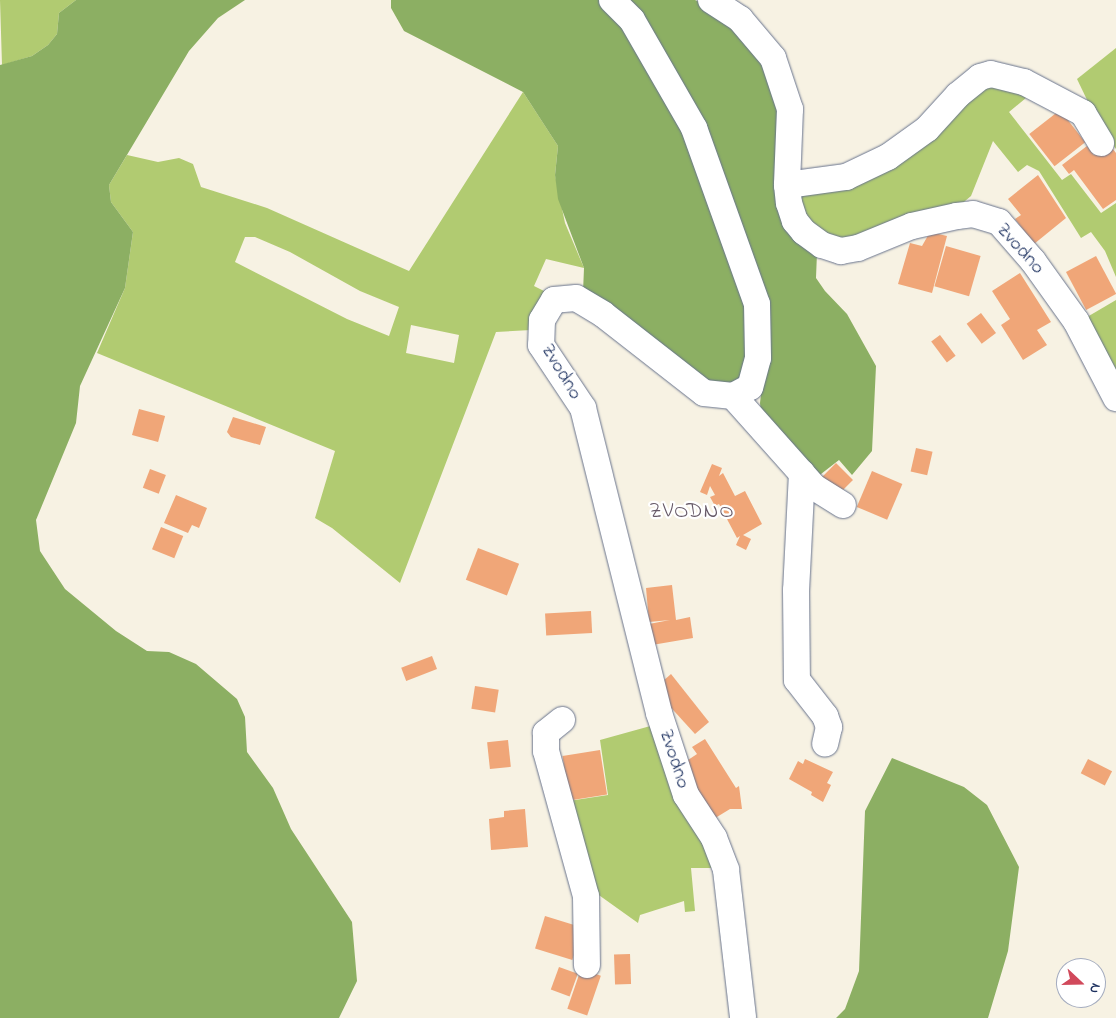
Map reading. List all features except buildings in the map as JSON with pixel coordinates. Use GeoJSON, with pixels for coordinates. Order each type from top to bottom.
{"type":"FeatureCollection","features":[{"type":"Feature","properties":{"kind":"street"},"geometry":{"type":"LineString","coordinates":[[612,0],[632,20],[694,128],[757,304],[758,358],[750,387],[733,396],[802,473],[828,498],[843,505]]}},
{"type":"Feature","properties":{"kind":"street","name":"Zvodno"},"geometry":{"type":"LineString","coordinates":[[711,0],[740,19],[773,58],[790,109],[787,185],[795,221],[804,232],[822,245],[841,251],[858,248],[912,226],[957,216],[973,214],[999,222],[1033,261],[1076,321],[1116,398]]}},
{"type":"Feature","properties":{"kind":"street"},"geometry":{"type":"LineString","coordinates":[[787,185],[846,177],[888,157],[926,129],[958,95],[980,77],[992,74],[1024,82],[1083,113],[1102,143]]}},
{"type":"Feature","properties":{"kind":"street","name":"Zvodno"},"geometry":{"type":"LineString","coordinates":[[733,396],[704,393],[603,314],[576,298],[554,300],[542,320],[540,345],[583,408],[659,713],[686,795],[714,838],[726,870],[743,1018]]}},
{"type":"Feature","properties":{"kind":"street"},"geometry":{"type":"LineString","coordinates":[[802,473],[796,598],[797,680],[825,716],[829,727],[825,744]]}},
{"type":"Feature","properties":{"kind":"street"},"geometry":{"type":"LineString","coordinates":[[562,720],[546,733],[546,751],[586,896],[588,965]]}},
{"type":"Feature","properties":{"kind":"green space"},"geometry":{"type":"Polygon","coordinates":[[[0,0],[76,0],[59,13],[57,34],[48,45],[32,56],[2,65],[0,0]]]}},
{"type":"Feature","properties":{"kind":"green space"},"geometry":{"type":"Polygon","coordinates":[[[76,0],[245,0],[218,18],[189,51],[109,185],[111,202],[133,232],[125,288],[80,386],[76,423],[36,520],[40,551],[65,589],[116,631],[147,651],[169,652],[196,664],[237,699],[245,717],[247,752],[273,788],[291,829],[352,922],[357,981],[339,1018],[0,1018],[0,65],[32,56],[48,45],[57,34],[59,13],[76,0]]]}},
{"type":"Feature","properties":{"kind":"green space"},"geometry":{"type":"Polygon","coordinates":[[[391,0],[600,0],[620,20],[688,134],[752,329],[739,387],[720,390],[583,292],[584,268],[558,199],[555,175],[558,146],[523,92],[404,31],[391,8],[391,0]]]}},
{"type":"Feature","properties":{"kind":"green space"},"geometry":{"type":"Polygon","coordinates":[[[624,0],[695,0],[723,14],[748,34],[778,94],[780,179],[817,253],[816,278],[825,291],[847,314],[876,366],[872,451],[852,475],[839,460],[812,481],[762,423],[760,403],[767,343],[761,302],[624,0]]]}},
{"type":"Feature","properties":{"kind":"green space"},"geometry":{"type":"Polygon","coordinates":[[[1116,48],[1116,149],[1102,131],[1077,79],[1116,48]]]}},
{"type":"Feature","properties":{"kind":"green space"},"geometry":{"type":"Polygon","coordinates":[[[989,82],[1032,93],[1009,112],[1062,180],[1071,174],[1101,213],[1116,203],[1116,277],[1105,251],[1091,232],[1081,238],[1039,171],[1027,165],[1018,172],[993,141],[971,196],[959,206],[849,243],[813,235],[791,195],[826,187],[989,82]]]}},
{"type":"Feature","properties":{"kind":"green space"},"geometry":{"type":"Polygon","coordinates":[[[523,92],[558,146],[555,175],[565,223],[584,268],[546,259],[534,286],[552,295],[531,330],[496,332],[400,583],[332,528],[315,518],[335,451],[97,353],[125,288],[133,232],[111,202],[109,185],[127,155],[158,162],[179,158],[193,164],[201,187],[267,208],[409,271],[523,92]],[[245,237],[235,262],[347,319],[389,336],[399,307],[360,291],[290,252],[255,237],[245,237]],[[411,325],[406,353],[454,363],[459,335],[411,325]]]}},
{"type":"Feature","properties":{"kind":"green space"},"geometry":{"type":"Polygon","coordinates":[[[1116,300],[1116,389],[1082,320],[1116,300]]]}},
{"type":"Feature","properties":{"kind":"green space"},"geometry":{"type":"Polygon","coordinates":[[[654,725],[719,868],[691,868],[695,911],[685,912],[684,901],[640,915],[638,923],[589,888],[562,802],[608,795],[600,740],[654,725]]]}},
{"type":"Feature","properties":{"kind":"green space"},"geometry":{"type":"Polygon","coordinates":[[[892,758],[964,787],[987,805],[1019,867],[1008,951],[988,1018],[836,1018],[845,1009],[859,971],[865,811],[892,758]]]}},
{"type":"Feature","properties":{"kind":"district","name":"ZVODNO"},"geometry":{"type":"Point","coordinates":[692,513]}}]}
